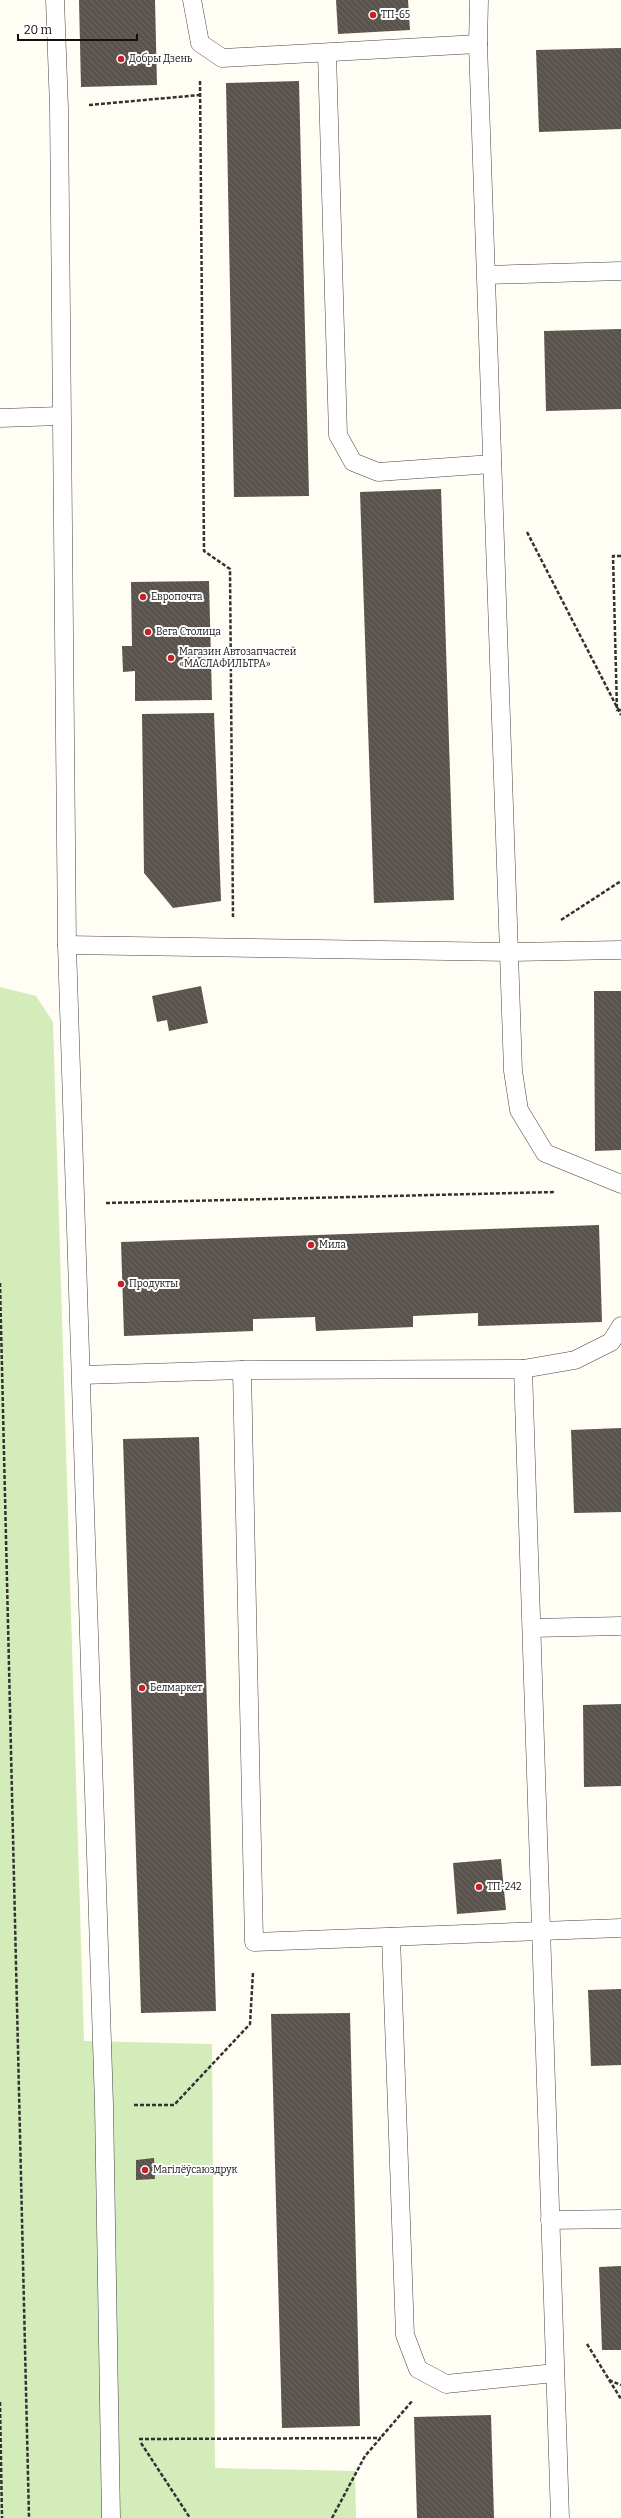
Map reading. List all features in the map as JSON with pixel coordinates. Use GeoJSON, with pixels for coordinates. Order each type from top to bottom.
{"type":"FeatureCollection","features":[{"type":"Feature","properties":{"kind":"lane"},"geometry":{"type":"LineString","coordinates":[[55,0],[59,108],[60,416],[67,945],[82,1375],[104,2105],[111,2518]]}},
{"type":"Feature","properties":{"kind":"lane"},"geometry":{"type":"LineString","coordinates":[[192,0],[200,43],[222,58],[327,54],[478,44]]}},
{"type":"Feature","properties":{"kind":"lane"},"geometry":{"type":"LineString","coordinates":[[479,0],[478,44],[487,275],[492,464],[511,952],[513,1071],[519,1110],[545,1153],[621,1184]]}},
{"type":"Feature","properties":{"kind":"lane"},"geometry":{"type":"LineString","coordinates":[[327,54],[338,435],[353,462],[378,472],[492,464]]}},
{"type":"Feature","properties":{"kind":"lane"},"geometry":{"type":"LineString","coordinates":[[487,275],[621,271]]}},
{"type":"Feature","properties":{"kind":"lane"},"geometry":{"type":"LineString","coordinates":[[0,418],[60,416]]}},
{"type":"Feature","properties":{"kind":"lane"},"geometry":{"type":"LineString","coordinates":[[67,945],[511,952],[621,950]]}},
{"type":"Feature","properties":{"kind":"lane"},"geometry":{"type":"LineString","coordinates":[[82,1375],[242,1370],[522,1369],[576,1360],[611,1342],[621,1326]]}},
{"type":"Feature","properties":{"kind":"lane"},"geometry":{"type":"LineString","coordinates":[[522,1369],[532,1628],[540,1932],[560,2518]]}},
{"type":"Feature","properties":{"kind":"lane"},"geometry":{"type":"LineString","coordinates":[[242,1370],[254,1942],[621,1928]]}},
{"type":"Feature","properties":{"kind":"lane"},"geometry":{"type":"LineString","coordinates":[[532,1628],[621,1626]]}},
{"type":"Feature","properties":{"kind":"lane"},"geometry":{"type":"LineString","coordinates":[[391,1937],[405,2334],[418,2369],[446,2384],[555,2373]]}},
{"type":"Feature","properties":{"kind":"lane"},"geometry":{"type":"LineString","coordinates":[[550,2220],[621,2219]]}},
{"type":"Feature","properties":{"kind":"path"},"geometry":{"type":"LineString","coordinates":[[200,43],[204,551],[230,569],[233,948]]}},
{"type":"Feature","properties":{"kind":"path"},"geometry":{"type":"LineString","coordinates":[[59,108],[200,95]]}},
{"type":"Feature","properties":{"kind":"path"},"geometry":{"type":"LineString","coordinates":[[524,527],[617,710],[621,715]]}},
{"type":"Feature","properties":{"kind":"path"},"geometry":{"type":"LineString","coordinates":[[617,710],[614,556],[621,556]]}},
{"type":"Feature","properties":{"kind":"path"},"geometry":{"type":"LineString","coordinates":[[556,923],[621,881]]}},
{"type":"Feature","properties":{"kind":"path"},"geometry":{"type":"LineString","coordinates":[[76,1203],[558,1192]]}},
{"type":"Feature","properties":{"kind":"path"},"geometry":{"type":"LineString","coordinates":[[0,1283],[29,2518]]}},
{"type":"Feature","properties":{"kind":"path"},"geometry":{"type":"LineString","coordinates":[[104,2105],[174,2104],[250,2024],[254,1942]]}},
{"type":"Feature","properties":{"kind":"path"},"geometry":{"type":"LineString","coordinates":[[332,2518],[365,2456],[432,2376]]}},
{"type":"Feature","properties":{"kind":"path"},"geometry":{"type":"LineString","coordinates":[[609,2380],[621,2385]]}},
{"type":"Feature","properties":{"kind":"path"},"geometry":{"type":"LineString","coordinates":[[0,2402],[2,2518]]}},
{"type":"Feature","properties":{"kind":"path"},"geometry":{"type":"LineString","coordinates":[[109,2438],[381,2438]]}},
{"type":"Feature","properties":{"kind":"path"},"geometry":{"type":"LineString","coordinates":[[139,2439],[190,2518]]}},
{"type":"Feature","properties":{"kind":"green space"},"geometry":{"type":"Polygon","coordinates":[[[0,987],[36,996],[53,1022],[84,2041],[212,2044],[215,2468],[355,2471],[356,2518],[0,2518],[0,987]]]}},
{"type":"Feature","properties":{"kind":"building"},"geometry":{"type":"Polygon","coordinates":[[[79,0],[155,0],[157,85],[81,87],[79,0]]]}},
{"type":"Feature","properties":{"kind":"building","name":"ТП-65"},"geometry":{"type":"Polygon","coordinates":[[[336,0],[408,0],[410,30],[338,34],[336,0]]]}},
{"type":"Feature","properties":{"kind":"building"},"geometry":{"type":"Polygon","coordinates":[[[621,48],[621,129],[539,132],[536,50],[621,48]]]}},
{"type":"Feature","properties":{"kind":"building"},"geometry":{"type":"Polygon","coordinates":[[[299,81],[309,496],[234,497],[226,83],[299,81]]]}},
{"type":"Feature","properties":{"kind":"building"},"geometry":{"type":"Polygon","coordinates":[[[621,329],[621,409],[546,411],[544,331],[621,329]]]}},
{"type":"Feature","properties":{"kind":"building"},"geometry":{"type":"Polygon","coordinates":[[[441,489],[454,900],[374,903],[360,492],[441,489]]]}},
{"type":"Feature","properties":{"kind":"building"},"geometry":{"type":"Polygon","coordinates":[[[209,581],[212,700],[135,701],[135,671],[123,672],[122,646],[132,646],[131,582],[209,581]]]}},
{"type":"Feature","properties":{"kind":"building"},"geometry":{"type":"Polygon","coordinates":[[[214,713],[221,901],[173,908],[144,873],[142,714],[214,713]]]}},
{"type":"Feature","properties":{"kind":"building"},"geometry":{"type":"Polygon","coordinates":[[[201,986],[208,1023],[169,1031],[167,1020],[157,1022],[152,996],[201,986]]]}},
{"type":"Feature","properties":{"kind":"building"},"geometry":{"type":"Polygon","coordinates":[[[594,991],[621,991],[621,1150],[595,1151],[594,991]]]}},
{"type":"Feature","properties":{"kind":"building"},"geometry":{"type":"Polygon","coordinates":[[[599,1225],[602,1322],[478,1326],[478,1313],[413,1316],[413,1327],[316,1331],[315,1317],[253,1319],[253,1331],[124,1336],[121,1242],[599,1225]]]}},
{"type":"Feature","properties":{"kind":"building"},"geometry":{"type":"Polygon","coordinates":[[[621,1428],[621,1512],[574,1513],[571,1430],[621,1428]]]}},
{"type":"Feature","properties":{"kind":"building"},"geometry":{"type":"Polygon","coordinates":[[[199,1437],[216,2011],[141,2013],[123,1439],[199,1437]]]}},
{"type":"Feature","properties":{"kind":"building"},"geometry":{"type":"Polygon","coordinates":[[[621,1704],[621,1786],[584,1787],[583,1705],[621,1704]]]}},
{"type":"Feature","properties":{"kind":"building","name":"ТП-242"},"geometry":{"type":"Polygon","coordinates":[[[501,1859],[506,1910],[457,1914],[453,1863],[501,1859]]]}},
{"type":"Feature","properties":{"kind":"building"},"geometry":{"type":"Polygon","coordinates":[[[621,1989],[621,2065],[591,2066],[588,1990],[621,1989]]]}},
{"type":"Feature","properties":{"kind":"building"},"geometry":{"type":"Polygon","coordinates":[[[350,2013],[360,2426],[282,2428],[271,2014],[350,2013]]]}},
{"type":"Feature","properties":{"kind":"building","name":"Магілёўсаюздрук"},"geometry":{"type":"Polygon","coordinates":[[[154,2158],[155,2179],[136,2180],[136,2160],[154,2158]]]}},
{"type":"Feature","properties":{"kind":"building"},"geometry":{"type":"Polygon","coordinates":[[[621,2266],[621,2350],[602,2350],[599,2267],[621,2266]]]}},
{"type":"Feature","properties":{"kind":"building"},"geometry":{"type":"Polygon","coordinates":[[[491,2415],[494,2518],[417,2518],[414,2417],[491,2415]]]}},
{"type":"Feature","properties":{"kind":"place","name":"ТП-65"},"geometry":{"type":"Point","coordinates":[373,15]}},
{"type":"Feature","properties":{"kind":"place","name":"Добры Дзень"},"geometry":{"type":"Point","coordinates":[121,59]}},
{"type":"Feature","properties":{"kind":"place","name":"Европочта"},"geometry":{"type":"Point","coordinates":[143,597]}},
{"type":"Feature","properties":{"kind":"place","name":"Вега Столица"},"geometry":{"type":"Point","coordinates":[148,632]}},
{"type":"Feature","properties":{"kind":"place","name":"Магазин Автозапчастей «МАСЛАФИЛЬТРА»"},"geometry":{"type":"Point","coordinates":[171,658]}},
{"type":"Feature","properties":{"kind":"place","name":"Мила"},"geometry":{"type":"Point","coordinates":[311,1245]}},
{"type":"Feature","properties":{"kind":"place","name":"Продукты"},"geometry":{"type":"Point","coordinates":[121,1284]}},
{"type":"Feature","properties":{"kind":"place","name":"Белмаркет"},"geometry":{"type":"Point","coordinates":[142,1688]}},
{"type":"Feature","properties":{"kind":"place","name":"ТП-242"},"geometry":{"type":"Point","coordinates":[479,1887]}},
{"type":"Feature","properties":{"kind":"place","name":"Магілёўсаюздрук"},"geometry":{"type":"Point","coordinates":[145,2170]}}]}
